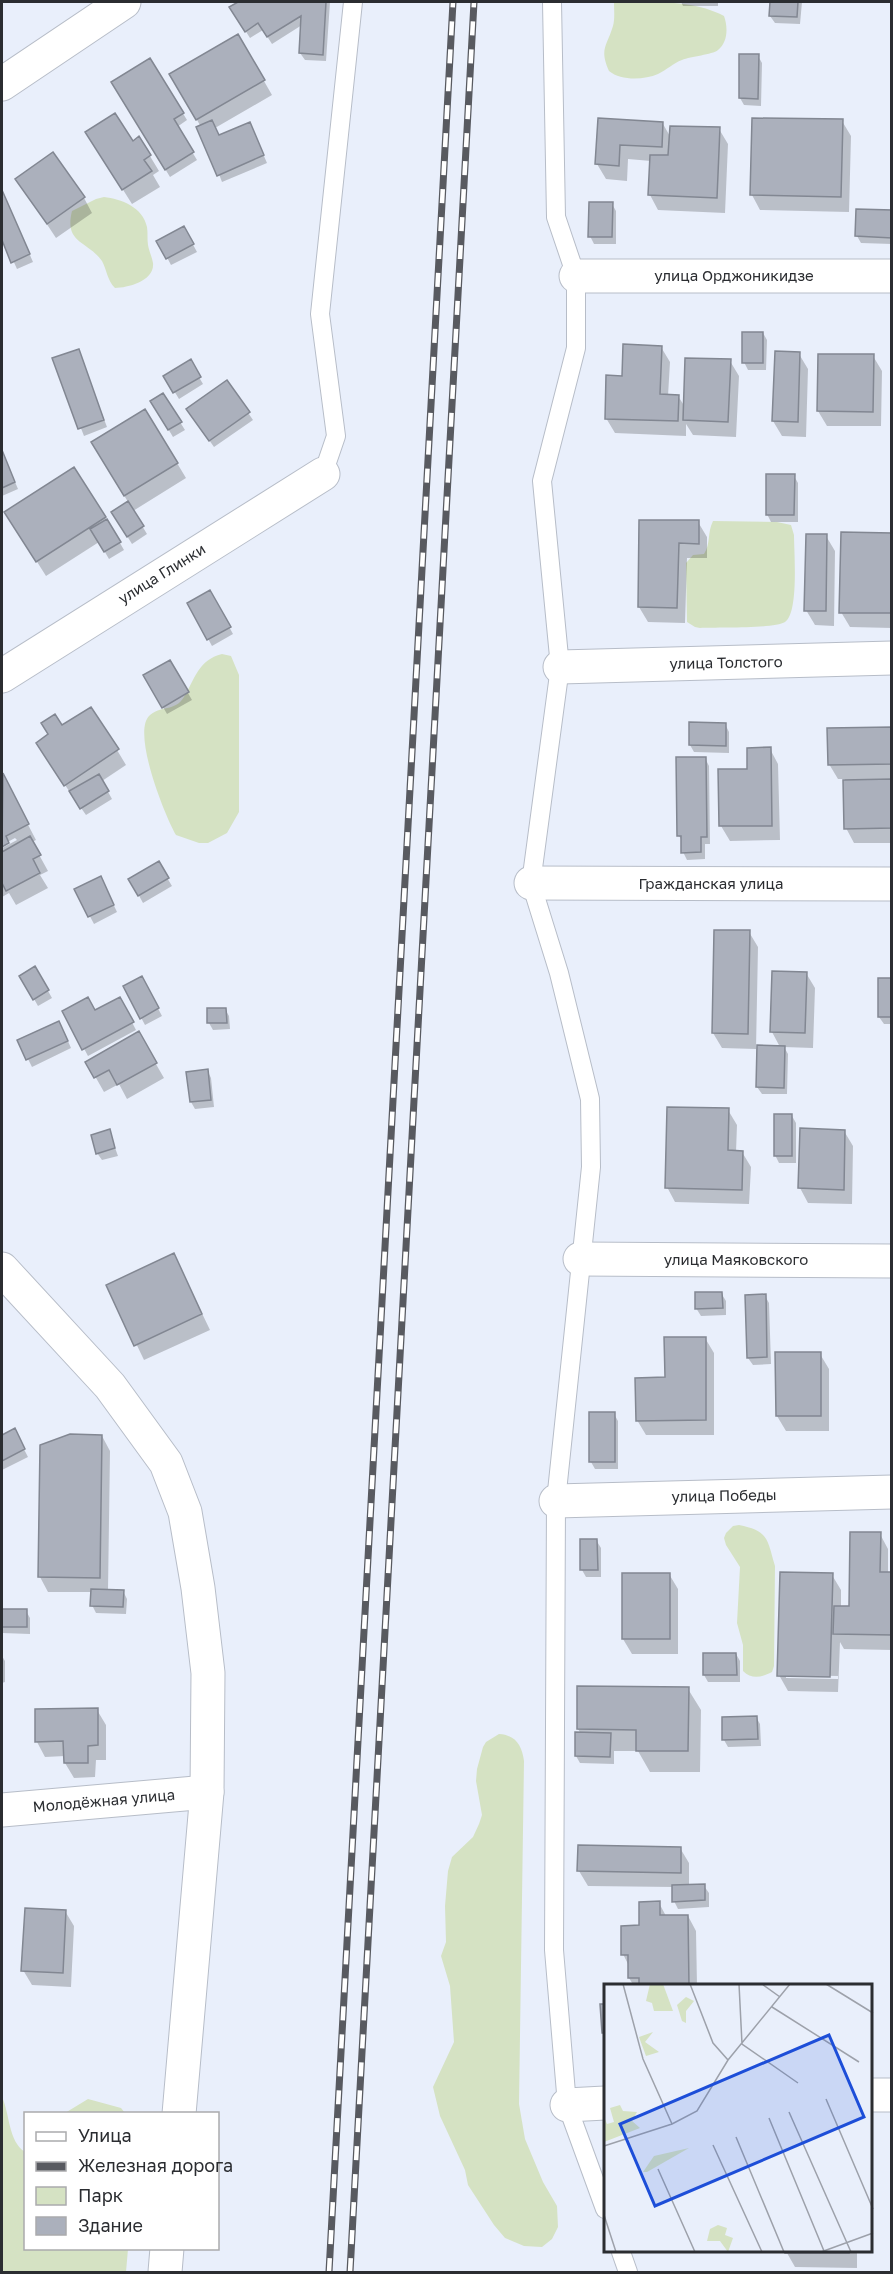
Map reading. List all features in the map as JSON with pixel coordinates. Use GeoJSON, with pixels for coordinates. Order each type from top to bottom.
{"type":"FeatureCollection","features":[{"type":"Feature","properties":{"kind":"street"},"geometry":{"type":"LineString","coordinates":[[2,84],[124,2]]}},
{"type":"Feature","properties":{"kind":"street","name":"улица Орджоникидзе"},"geometry":{"type":"LineString","coordinates":[[576,276],[891,276]]}},
{"type":"Feature","properties":{"kind":"street","name":"улица Глинки"},"geometry":{"type":"LineString","coordinates":[[2,676],[323,474]]}},
{"type":"Feature","properties":{"kind":"street","name":"улица Толстого"},"geometry":{"type":"LineString","coordinates":[[561,667],[891,658]]}},
{"type":"Feature","properties":{"kind":"street","name":"Гражданская улица"},"geometry":{"type":"LineString","coordinates":[[531,883],[891,884]]}},
{"type":"Feature","properties":{"kind":"street","name":"улица Маяковского"},"geometry":{"type":"LineString","coordinates":[[580,1259],[891,1261]]}},
{"type":"Feature","properties":{"kind":"street"},"geometry":{"type":"LineString","coordinates":[[2,1269],[110,1386],[166,1463],[185,1512],[198,1588],[208,1673],[207,1792],[178,2112]]}},
{"type":"Feature","properties":{"kind":"street","name":"улица Победы"},"geometry":{"type":"LineString","coordinates":[[556,1501],[891,1492]]}},
{"type":"Feature","properties":{"kind":"street","name":"Молодёжная улица"},"geometry":{"type":"LineString","coordinates":[[2,1810],[207,1792]]}},
{"type":"Feature","properties":{"kind":"street"},"geometry":{"type":"LineString","coordinates":[[872,2095],[891,2095]]}},
{"type":"Feature","properties":{"kind":"street"},"geometry":{"type":"LineString","coordinates":[[567,2105],[604,2103]]}},
{"type":"Feature","properties":{"kind":"street"},"geometry":{"type":"LineString","coordinates":[[165,2272],[167,2250]]}},
{"type":"Feature","properties":{"kind":"lane"},"geometry":{"type":"LineString","coordinates":[[323,474],[336,436],[320,314],[353,2]]}},
{"type":"Feature","properties":{"kind":"lane"},"geometry":{"type":"LineString","coordinates":[[552,2],[556,217],[576,276],[576,348],[542,482],[561,667],[531,883],[559,973],[590,1099],[591,1167],[556,1501],[554,1950],[567,2105],[604,2206]]}},
{"type":"Feature","properties":{"kind":"lane"},"geometry":{"type":"LineString","coordinates":[[621,2253],[628,2272]]}},
{"type":"Feature","properties":{"kind":"green space"},"geometry":{"type":"Polygon","coordinates":[[[614,2],[685,4],[712,11],[724,16],[725,39],[715,52],[682,60],[658,74],[640,78],[620,77],[609,71],[604,52],[614,23],[614,2]]]}},
{"type":"Feature","properties":{"kind":"green space"},"geometry":{"type":"Polygon","coordinates":[[[104,197],[136,209],[145,220],[147,227],[152,269],[145,279],[127,287],[115,288],[110,282],[102,261],[74,236],[71,230],[72,211],[104,197]]]}},
{"type":"Feature","properties":{"kind":"green space"},"geometry":{"type":"Polygon","coordinates":[[[713,521],[777,522],[791,525],[794,535],[794,595],[789,616],[785,622],[757,627],[700,628],[687,622],[686,563],[693,555],[704,554],[713,521]]]}},
{"type":"Feature","properties":{"kind":"green space"},"geometry":{"type":"Polygon","coordinates":[[[222,654],[231,656],[239,675],[239,812],[227,833],[208,843],[199,843],[176,835],[171,825],[158,794],[147,757],[144,740],[145,726],[149,716],[153,713],[180,702],[202,665],[222,654]]]}},
{"type":"Feature","properties":{"kind":"green space"},"geometry":{"type":"Polygon","coordinates":[[[739,1525],[761,1533],[768,1543],[775,1566],[774,1666],[772,1672],[757,1677],[750,1676],[743,1671],[743,1645],[737,1623],[740,1567],[724,1538],[733,1526],[739,1525]]]}},
{"type":"Feature","properties":{"kind":"green space"},"geometry":{"type":"Polygon","coordinates":[[[499,1734],[517,1742],[524,1761],[519,2104],[525,2139],[543,2182],[557,2206],[558,2227],[552,2239],[542,2247],[524,2246],[505,2238],[494,2225],[468,2185],[465,2170],[440,2116],[433,2087],[454,2042],[450,1986],[441,1956],[446,1942],[445,1906],[448,1871],[452,1857],[473,1837],[479,1824],[482,1815],[476,1781],[477,1769],[486,1742],[499,1734]]]}},
{"type":"Feature","properties":{"kind":"green space"},"geometry":{"type":"Polygon","coordinates":[[[2,2097],[12,2134],[24,2151],[24,2250],[128,2250],[126,2272],[2,2272],[2,2097]]]}},
{"type":"Feature","properties":{"kind":"green space"},"geometry":{"type":"Polygon","coordinates":[[[88,2099],[121,2108],[124,2112],[67,2112],[88,2099]]]}},
{"type":"Feature","properties":{"kind":"building"},"geometry":{"type":"Polygon","coordinates":[[[238,2],[326,2],[323,55],[299,53],[301,16],[267,37],[258,23],[245,32],[229,7],[238,2]]]}},
{"type":"Feature","properties":{"kind":"building"},"geometry":{"type":"Polygon","coordinates":[[[770,2],[798,2],[797,17],[769,16],[770,2]]]}},
{"type":"Feature","properties":{"kind":"building"},"geometry":{"type":"Polygon","coordinates":[[[238,34],[265,80],[196,120],[169,74],[238,34]]]}},
{"type":"Feature","properties":{"kind":"building"},"geometry":{"type":"Polygon","coordinates":[[[739,54],[759,54],[758,99],[739,98],[739,54]]]}},
{"type":"Feature","properties":{"kind":"building"},"geometry":{"type":"Polygon","coordinates":[[[150,58],[184,113],[174,119],[194,152],[165,170],[111,82],[150,58]]]}},
{"type":"Feature","properties":{"kind":"building"},"geometry":{"type":"Polygon","coordinates":[[[115,113],[133,141],[139,136],[151,155],[144,160],[152,171],[122,190],[85,132],[115,113]]]}},
{"type":"Feature","properties":{"kind":"building"},"geometry":{"type":"Polygon","coordinates":[[[598,118],[663,122],[662,147],[620,145],[619,166],[595,164],[598,118]]]}},
{"type":"Feature","properties":{"kind":"building"},"geometry":{"type":"Polygon","coordinates":[[[752,118],[843,119],[841,197],[750,195],[752,118]]]}},
{"type":"Feature","properties":{"kind":"building"},"geometry":{"type":"Polygon","coordinates":[[[212,120],[219,135],[250,122],[264,155],[217,176],[196,127],[212,120]]]}},
{"type":"Feature","properties":{"kind":"building"},"geometry":{"type":"Polygon","coordinates":[[[670,126],[720,127],[717,198],[648,195],[650,155],[668,155],[670,126]]]}},
{"type":"Feature","properties":{"kind":"building"},"geometry":{"type":"Polygon","coordinates":[[[53,152],[85,197],[47,224],[15,179],[53,152]]]}},
{"type":"Feature","properties":{"kind":"building"},"geometry":{"type":"Polygon","coordinates":[[[2,190],[30,254],[11,263],[2,240],[2,190]]]}},
{"type":"Feature","properties":{"kind":"building"},"geometry":{"type":"Polygon","coordinates":[[[589,202],[613,202],[612,237],[588,237],[589,202]]]}},
{"type":"Feature","properties":{"kind":"building"},"geometry":{"type":"Polygon","coordinates":[[[856,209],[892,210],[892,238],[855,236],[856,209]]]}},
{"type":"Feature","properties":{"kind":"building"},"geometry":{"type":"Polygon","coordinates":[[[184,226],[194,244],[166,259],[156,241],[184,226]]]}},
{"type":"Feature","properties":{"kind":"building"},"geometry":{"type":"Polygon","coordinates":[[[742,332],[763,332],[763,363],[742,363],[742,332]]]}},
{"type":"Feature","properties":{"kind":"building"},"geometry":{"type":"Polygon","coordinates":[[[623,344],[662,346],[660,394],[679,395],[678,421],[605,419],[606,375],[622,376],[623,344]]]}},
{"type":"Feature","properties":{"kind":"building"},"geometry":{"type":"Polygon","coordinates":[[[79,349],[104,420],[78,429],[52,358],[79,349]]]}},
{"type":"Feature","properties":{"kind":"building"},"geometry":{"type":"Polygon","coordinates":[[[775,351],[800,352],[798,422],[772,421],[775,351]]]}},
{"type":"Feature","properties":{"kind":"building"},"geometry":{"type":"Polygon","coordinates":[[[818,354],[874,354],[873,412],[817,411],[818,354]]]}},
{"type":"Feature","properties":{"kind":"building"},"geometry":{"type":"Polygon","coordinates":[[[685,358],[731,359],[728,422],[683,420],[685,358]]]}},
{"type":"Feature","properties":{"kind":"building"},"geometry":{"type":"Polygon","coordinates":[[[191,359],[201,377],[173,393],[163,376],[191,359]]]}},
{"type":"Feature","properties":{"kind":"building"},"geometry":{"type":"Polygon","coordinates":[[[227,380],[250,412],[209,441],[186,409],[227,380]]]}},
{"type":"Feature","properties":{"kind":"building"},"geometry":{"type":"Polygon","coordinates":[[[163,393],[182,422],[168,430],[150,401],[163,393]]]}},
{"type":"Feature","properties":{"kind":"building"},"geometry":{"type":"Polygon","coordinates":[[[145,409],[178,463],[124,496],[91,442],[145,409]]]}},
{"type":"Feature","properties":{"kind":"building"},"geometry":{"type":"Polygon","coordinates":[[[2,450],[15,482],[2,488],[2,450]]]}},
{"type":"Feature","properties":{"kind":"building"},"geometry":{"type":"Polygon","coordinates":[[[74,467],[106,517],[36,562],[4,512],[74,467]]]}},
{"type":"Feature","properties":{"kind":"building"},"geometry":{"type":"Polygon","coordinates":[[[766,474],[795,474],[794,515],[766,515],[766,474]]]}},
{"type":"Feature","properties":{"kind":"building"},"geometry":{"type":"Polygon","coordinates":[[[128,501],[144,526],[127,537],[111,512],[128,501]]]}},
{"type":"Feature","properties":{"kind":"building"},"geometry":{"type":"Polygon","coordinates":[[[107,519],[121,542],[104,552],[90,529],[107,519]]]}},
{"type":"Feature","properties":{"kind":"building"},"geometry":{"type":"Polygon","coordinates":[[[639,520],[699,520],[699,544],[679,543],[677,608],[638,607],[639,520]]]}},
{"type":"Feature","properties":{"kind":"building"},"geometry":{"type":"Polygon","coordinates":[[[841,532],[892,533],[892,613],[839,613],[841,532]]]}},
{"type":"Feature","properties":{"kind":"building"},"geometry":{"type":"Polygon","coordinates":[[[806,534],[827,534],[826,611],[804,611],[806,534]]]}},
{"type":"Feature","properties":{"kind":"building"},"geometry":{"type":"Polygon","coordinates":[[[210,590],[231,627],[207,640],[187,603],[210,590]]]}},
{"type":"Feature","properties":{"kind":"building"},"geometry":{"type":"Polygon","coordinates":[[[170,660],[189,692],[162,708],[143,675],[170,660]]]}},
{"type":"Feature","properties":{"kind":"building"},"geometry":{"type":"Polygon","coordinates":[[[91,707],[119,749],[64,786],[36,743],[48,734],[41,723],[55,714],[62,725],[91,707]]]}},
{"type":"Feature","properties":{"kind":"building"},"geometry":{"type":"Polygon","coordinates":[[[689,722],[726,723],[726,746],[689,745],[689,722]]]}},
{"type":"Feature","properties":{"kind":"building"},"geometry":{"type":"Polygon","coordinates":[[[892,727],[892,764],[828,765],[827,728],[892,727]]]}},
{"type":"Feature","properties":{"kind":"building"},"geometry":{"type":"Polygon","coordinates":[[[771,747],[772,826],[719,826],[718,769],[747,769],[747,748],[771,747]]]}},
{"type":"Feature","properties":{"kind":"building"},"geometry":{"type":"Polygon","coordinates":[[[676,757],[706,757],[707,837],[701,837],[701,852],[681,853],[681,836],[677,836],[676,757]]]}},
{"type":"Feature","properties":{"kind":"building"},"geometry":{"type":"Polygon","coordinates":[[[3,773],[29,824],[6,836],[9,843],[2,847],[3,773]]]}},
{"type":"Feature","properties":{"kind":"building"},"geometry":{"type":"Polygon","coordinates":[[[99,774],[109,791],[80,809],[69,791],[99,774]]]}},
{"type":"Feature","properties":{"kind":"building"},"geometry":{"type":"Polygon","coordinates":[[[892,779],[892,828],[844,829],[843,780],[892,779]]]}},
{"type":"Feature","properties":{"kind":"building"},"geometry":{"type":"Polygon","coordinates":[[[30,836],[41,855],[33,859],[40,873],[6,891],[2,883],[2,852],[30,836]]]}},
{"type":"Feature","properties":{"kind":"building"},"geometry":{"type":"Polygon","coordinates":[[[159,861],[169,878],[138,896],[128,879],[159,861]]]}},
{"type":"Feature","properties":{"kind":"building"},"geometry":{"type":"Polygon","coordinates":[[[101,876],[114,905],[88,917],[74,889],[101,876]]]}},
{"type":"Feature","properties":{"kind":"building"},"geometry":{"type":"Polygon","coordinates":[[[714,930],[750,930],[748,1034],[712,1033],[714,930]]]}},
{"type":"Feature","properties":{"kind":"building"},"geometry":{"type":"Polygon","coordinates":[[[35,966],[49,990],[33,1000],[19,976],[35,966]]]}},
{"type":"Feature","properties":{"kind":"building"},"geometry":{"type":"Polygon","coordinates":[[[772,971],[807,972],[805,1033],[770,1032],[772,971]]]}},
{"type":"Feature","properties":{"kind":"building"},"geometry":{"type":"Polygon","coordinates":[[[142,976],[159,1008],[140,1019],[123,986],[142,976]]]}},
{"type":"Feature","properties":{"kind":"building"},"geometry":{"type":"Polygon","coordinates":[[[878,978],[892,978],[892,1017],[878,1017],[878,978]]]}},
{"type":"Feature","properties":{"kind":"building"},"geometry":{"type":"Polygon","coordinates":[[[88,997],[95,1010],[120,997],[134,1022],[82,1050],[62,1011],[88,997]]]}},
{"type":"Feature","properties":{"kind":"building"},"geometry":{"type":"Polygon","coordinates":[[[207,1008],[226,1008],[227,1023],[207,1023],[207,1008]]]}},
{"type":"Feature","properties":{"kind":"building"},"geometry":{"type":"Polygon","coordinates":[[[59,1021],[68,1041],[26,1060],[17,1040],[59,1021]]]}},
{"type":"Feature","properties":{"kind":"building"},"geometry":{"type":"Polygon","coordinates":[[[139,1031],[157,1063],[117,1085],[109,1070],[94,1078],[85,1062],[139,1031]]]}},
{"type":"Feature","properties":{"kind":"building"},"geometry":{"type":"Polygon","coordinates":[[[757,1045],[785,1046],[784,1088],[756,1087],[757,1045]]]}},
{"type":"Feature","properties":{"kind":"building"},"geometry":{"type":"Polygon","coordinates":[[[208,1069],[211,1100],[190,1102],[186,1072],[208,1069]]]}},
{"type":"Feature","properties":{"kind":"building"},"geometry":{"type":"Polygon","coordinates":[[[667,1107],[729,1108],[728,1150],[743,1151],[742,1190],[665,1188],[667,1107]]]}},
{"type":"Feature","properties":{"kind":"building"},"geometry":{"type":"Polygon","coordinates":[[[774,1114],[792,1114],[792,1156],[774,1156],[774,1114]]]}},
{"type":"Feature","properties":{"kind":"building"},"geometry":{"type":"Polygon","coordinates":[[[800,1128],[845,1130],[844,1190],[798,1188],[800,1128]]]}},
{"type":"Feature","properties":{"kind":"building"},"geometry":{"type":"Polygon","coordinates":[[[110,1129],[115,1148],[96,1154],[91,1135],[110,1129]]]}},
{"type":"Feature","properties":{"kind":"building"},"geometry":{"type":"Polygon","coordinates":[[[174,1253],[202,1314],[134,1346],[106,1285],[174,1253]]]}},
{"type":"Feature","properties":{"kind":"building"},"geometry":{"type":"Polygon","coordinates":[[[695,1292],[722,1292],[723,1308],[695,1309],[695,1292]]]}},
{"type":"Feature","properties":{"kind":"building"},"geometry":{"type":"Polygon","coordinates":[[[766,1294],[767,1357],[747,1358],[745,1295],[766,1294]]]}},
{"type":"Feature","properties":{"kind":"building"},"geometry":{"type":"Polygon","coordinates":[[[664,1337],[706,1337],[706,1420],[636,1421],[635,1378],[665,1377],[664,1337]]]}},
{"type":"Feature","properties":{"kind":"building"},"geometry":{"type":"Polygon","coordinates":[[[775,1352],[821,1352],[821,1416],[776,1416],[775,1352]]]}},
{"type":"Feature","properties":{"kind":"building"},"geometry":{"type":"Polygon","coordinates":[[[589,1412],[615,1412],[615,1462],[589,1462],[589,1412]]]}},
{"type":"Feature","properties":{"kind":"building"},"geometry":{"type":"Polygon","coordinates":[[[15,1428],[25,1449],[2,1461],[2,1435],[15,1428]]]}},
{"type":"Feature","properties":{"kind":"building"},"geometry":{"type":"Polygon","coordinates":[[[70,1434],[102,1435],[100,1578],[38,1577],[40,1445],[70,1434]]]}},
{"type":"Feature","properties":{"kind":"building"},"geometry":{"type":"Polygon","coordinates":[[[850,1532],[881,1532],[880,1572],[892,1572],[892,1635],[833,1634],[834,1606],[849,1606],[850,1532]]]}},
{"type":"Feature","properties":{"kind":"building"},"geometry":{"type":"Polygon","coordinates":[[[580,1539],[597,1539],[598,1570],[580,1570],[580,1539]]]}},
{"type":"Feature","properties":{"kind":"building"},"geometry":{"type":"Polygon","coordinates":[[[780,1572],[833,1573],[830,1677],[777,1676],[780,1572]]]}},
{"type":"Feature","properties":{"kind":"building"},"geometry":{"type":"Polygon","coordinates":[[[622,1573],[670,1573],[670,1639],[622,1639],[622,1573]]]}},
{"type":"Feature","properties":{"kind":"building"},"geometry":{"type":"Polygon","coordinates":[[[91,1589],[124,1590],[123,1607],[90,1606],[91,1589]]]}},
{"type":"Feature","properties":{"kind":"building"},"geometry":{"type":"Polygon","coordinates":[[[2,1609],[27,1609],[27,1627],[2,1627],[2,1609]]]}},
{"type":"Feature","properties":{"kind":"building"},"geometry":{"type":"Polygon","coordinates":[[[703,1653],[736,1653],[737,1675],[703,1675],[703,1653]]]}},
{"type":"Feature","properties":{"kind":"building"},"geometry":{"type":"Polygon","coordinates":[[[577,1686],[689,1687],[688,1751],[636,1751],[636,1730],[577,1729],[577,1686]]]}},
{"type":"Feature","properties":{"kind":"building"},"geometry":{"type":"Polygon","coordinates":[[[98,1708],[98,1745],[88,1746],[88,1763],[64,1763],[63,1741],[35,1742],[35,1709],[98,1708]]]}},
{"type":"Feature","properties":{"kind":"building"},"geometry":{"type":"Polygon","coordinates":[[[757,1716],[758,1739],[722,1740],[722,1717],[757,1716]]]}},
{"type":"Feature","properties":{"kind":"building"},"geometry":{"type":"Polygon","coordinates":[[[575,1732],[611,1733],[610,1757],[575,1756],[575,1732]]]}},
{"type":"Feature","properties":{"kind":"building"},"geometry":{"type":"Polygon","coordinates":[[[578,1845],[681,1847],[681,1873],[577,1871],[578,1845]]]}},
{"type":"Feature","properties":{"kind":"building"},"geometry":{"type":"Polygon","coordinates":[[[705,1884],[705,1900],[672,1902],[672,1885],[705,1884]]]}},
{"type":"Feature","properties":{"kind":"building"},"geometry":{"type":"Polygon","coordinates":[[[660,1901],[660,1915],[688,1915],[689,1984],[639,1984],[639,1978],[628,1978],[628,1955],[621,1955],[621,1926],[639,1925],[639,1902],[660,1901]]]}},
{"type":"Feature","properties":{"kind":"building"},"geometry":{"type":"Polygon","coordinates":[[[25,1908],[66,1910],[63,1973],[21,1971],[25,1908]]]}},
{"type":"Feature","properties":{"kind":"building"},"geometry":{"type":"Polygon","coordinates":[[[600,2004],[604,2004],[604,2033],[602,2033],[600,2004]]]}},
{"type":"Feature","properties":{"kind":"railway"},"geometry":{"type":"LineString","coordinates":[[329,2272],[453,2]]}},
{"type":"Feature","properties":{"kind":"railway"},"geometry":{"type":"LineString","coordinates":[[350,2272],[474,2]]}}]}
